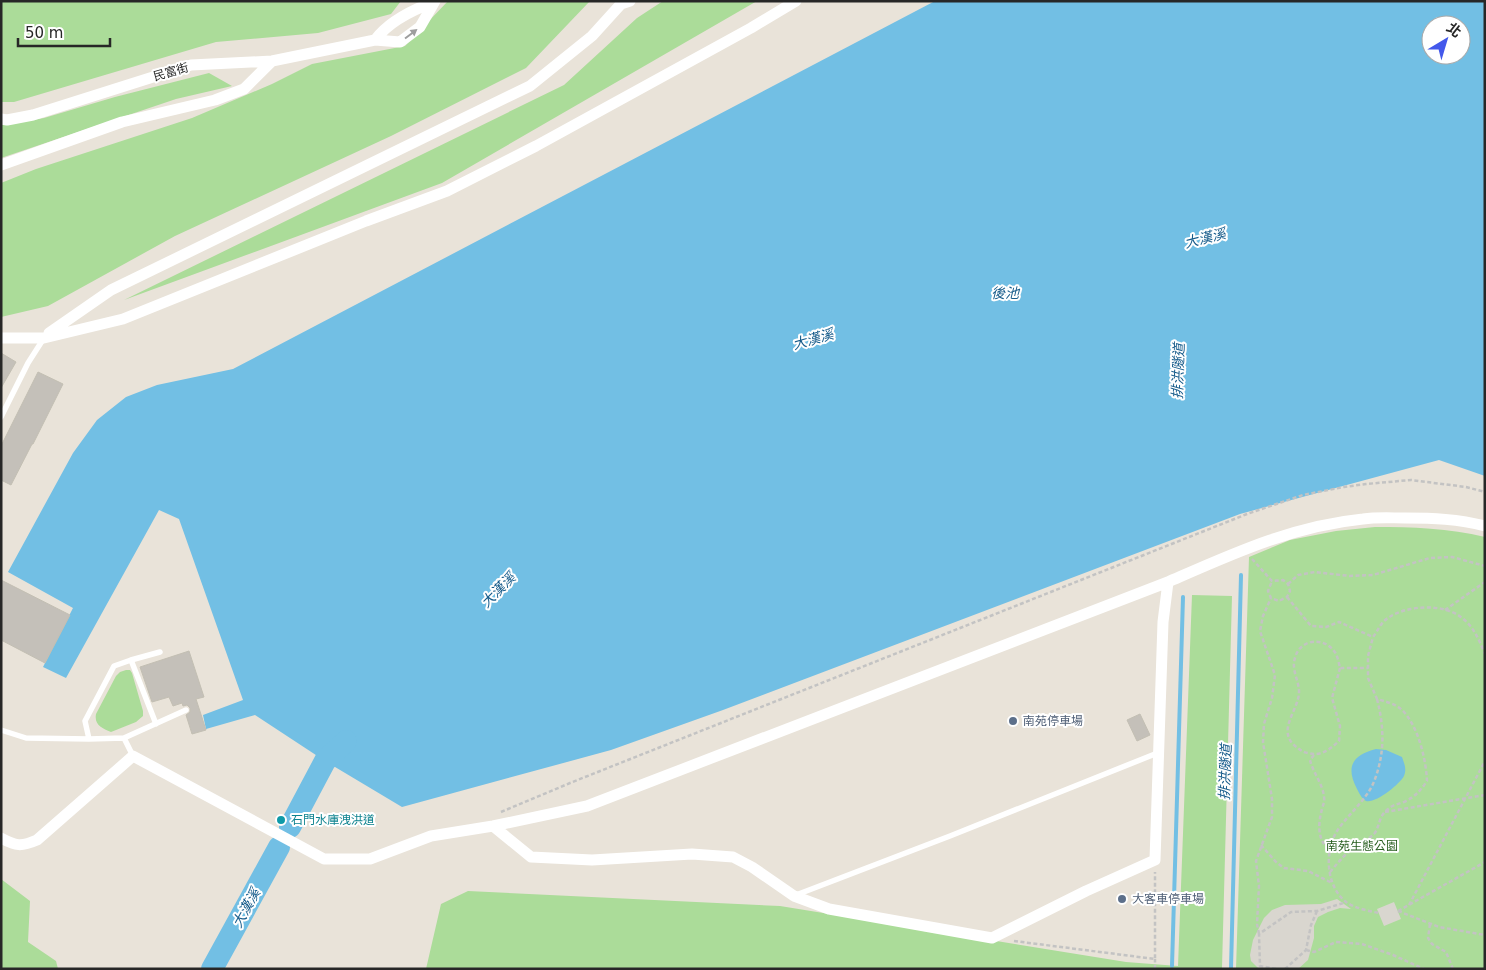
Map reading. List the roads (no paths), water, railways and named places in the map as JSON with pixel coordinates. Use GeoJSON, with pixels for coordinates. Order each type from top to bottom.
{"type":"FeatureCollection","features":[{"type":"Feature","properties":{"kind":"street"},"geometry":{"type":"LineString","coordinates":[[1,338],[44,338],[123,319],[446,191],[536,146],[751,28],[796,1]]}},
{"type":"Feature","properties":{"kind":"street","name":"民富街"},"geometry":{"type":"LineString","coordinates":[[374,40],[382,30],[414,9],[434,2]]}},
{"type":"Feature","properties":{"kind":"street","name":"民富街"},"geometry":{"type":"LineString","coordinates":[[1,119],[7,120],[33,115],[191,66],[272,61],[374,40],[400,42],[420,27],[434,2]]}},
{"type":"Feature","properties":{"kind":"street"},"geometry":{"type":"LineString","coordinates":[[44,338],[111,290],[530,86],[592,36],[624,2]]}},
{"type":"Feature","properties":{"kind":"street"},"geometry":{"type":"LineString","coordinates":[[1,165],[122,122],[215,100],[244,90],[272,61]]}},
{"type":"Feature","properties":{"kind":"street"},"geometry":{"type":"LineString","coordinates":[[1,838],[14,845],[26,845],[37,840],[133,756],[324,859],[370,859],[431,836],[493,826],[587,806],[1168,582],[1243,549],[1278,536],[1363,518],[1463,520],[1485,526]]}},
{"type":"Feature","properties":{"kind":"street"},"geometry":{"type":"LineString","coordinates":[[493,826],[531,857],[592,860],[692,854],[733,857],[752,867],[794,896],[829,908],[992,938],[1086,891],[1155,860],[1163,622],[1168,582]]}},
{"type":"Feature","properties":{"kind":"lane"},"geometry":{"type":"LineString","coordinates":[[1,417],[28,363],[44,338]]}},
{"type":"Feature","properties":{"kind":"lane"},"geometry":{"type":"LineString","coordinates":[[88,739],[85,721],[114,666],[160,652]]}},
{"type":"Feature","properties":{"kind":"lane"},"geometry":{"type":"LineString","coordinates":[[131,660],[156,724]]}},
{"type":"Feature","properties":{"kind":"lane"},"geometry":{"type":"LineString","coordinates":[[1,730],[26,738],[124,738],[186,710]]}},
{"type":"Feature","properties":{"kind":"lane"},"geometry":{"type":"LineString","coordinates":[[124,738],[133,756]]}},
{"type":"Feature","properties":{"kind":"lane"},"geometry":{"type":"LineString","coordinates":[[794,896],[1160,752]]}},
{"type":"Feature","properties":{"kind":"water","name":"後池"},"geometry":{"type":"Polygon","coordinates":[[[935,1],[1485,1],[1485,476],[1439,460],[1240,514],[723,710],[611,750],[402,807],[325,761],[255,715],[206,729],[203,715],[243,700],[179,519],[159,510],[66,678],[43,667],[73,608],[8,572],[73,453],[97,420],[126,397],[157,385],[233,369],[935,1]]]}},
{"type":"Feature","properties":{"kind":"water"},"geometry":{"type":"Polygon","coordinates":[[[1376,749],[1386,750],[1402,757],[1405,773],[1402,779],[1387,793],[1366,801],[1353,781],[1352,768],[1357,758],[1368,751],[1376,749]]]}},
{"type":"Feature","properties":{"kind":"waterway","name":"排洪隧道"},"geometry":{"type":"LineString","coordinates":[[1231,969],[1241,575]]}},
{"type":"Feature","properties":{"kind":"waterway","name":"排洪隧道"},"geometry":{"type":"LineString","coordinates":[[1172,966],[1183,597]]}},
{"type":"Feature","properties":{"kind":"waterway","name":"大漢溪"},"geometry":{"type":"LineString","coordinates":[[290,827],[325,761],[346,741]]}},
{"type":"Feature","properties":{"kind":"waterway","name":"大漢溪"},"geometry":{"type":"LineString","coordinates":[[212,969],[279,847]]}},
{"type":"Feature","properties":{"kind":"place","name":"南苑停車場"},"geometry":{"type":"Point","coordinates":[1013,721]}},
{"type":"Feature","properties":{"kind":"place","name":"石門水庫洩洪道"},"geometry":{"type":"Point","coordinates":[281,820]}},
{"type":"Feature","properties":{"kind":"place","name":"大客車停車場"},"geometry":{"type":"Point","coordinates":[1122,899]}},
{"type":"Feature","properties":{"kind":"park label","name":"南苑生態公園"},"geometry":{"type":"Point","coordinates":[1362,846]}}]}
